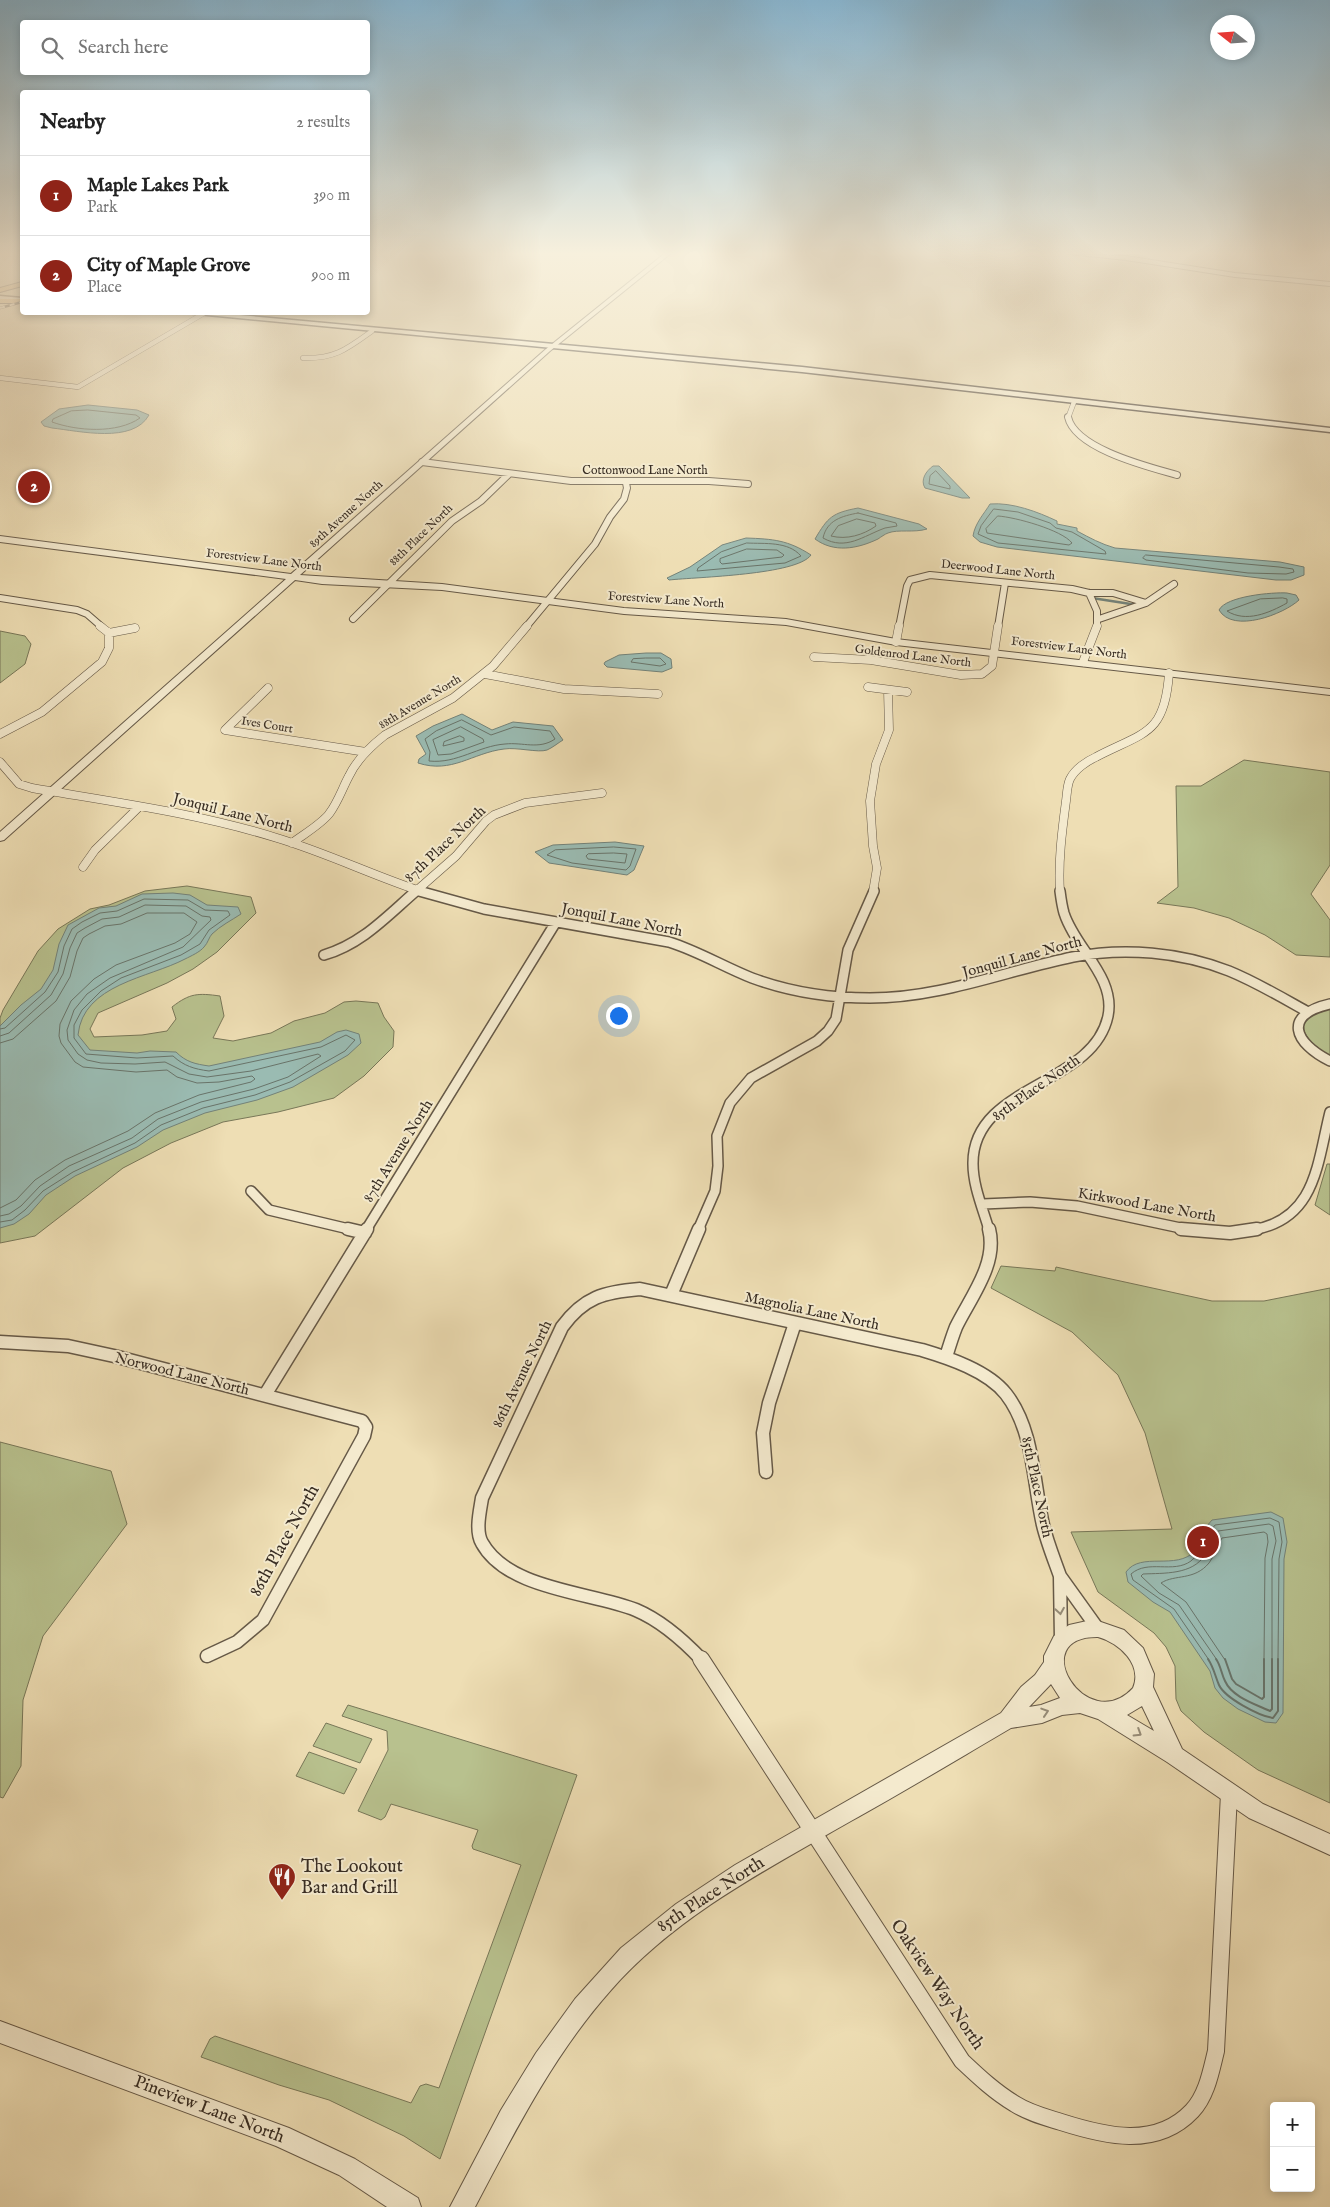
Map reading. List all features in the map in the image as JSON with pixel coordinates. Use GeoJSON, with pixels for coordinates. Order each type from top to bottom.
{"type":"FeatureCollection","features":[{"type":"Feature","properties":{"kind":"main road"},"geometry":{"type":"LineString","coordinates":[[636,357],[1330,430]]}},
{"type":"Feature","properties":{"kind":"main road"},"geometry":{"type":"LineString","coordinates":[[1073,404],[1130,414],[1330,436]]}},
{"type":"Feature","properties":{"kind":"main road"},"geometry":{"type":"LineString","coordinates":[[1130,414],[1179,418],[1195,416]]}},
{"type":"Feature","properties":{"kind":"street"},"geometry":{"type":"LineString","coordinates":[[0,378],[78,387],[130,357]]}},
{"type":"Feature","properties":{"kind":"street"},"geometry":{"type":"LineString","coordinates":[[303,358],[322,359],[331,357]]}},
{"type":"Feature","properties":{"kind":"street","name":"89th Avenue North"},"geometry":{"type":"LineString","coordinates":[[0,838],[541,357]]}},
{"type":"Feature","properties":{"kind":"street"},"geometry":{"type":"LineString","coordinates":[[1073,404],[1068,415],[1068,421],[1074,430],[1088,441],[1126,459],[1177,474]]}},
{"type":"Feature","properties":{"kind":"street","name":"Cottonwood Lane North"},"geometry":{"type":"LineString","coordinates":[[422,462],[575,482],[626,483],[694,480],[748,484]]}},
{"type":"Feature","properties":{"kind":"street","name":"88th Place North"},"geometry":{"type":"LineString","coordinates":[[353,618],[452,521],[481,502],[509,474]]}},
{"type":"Feature","properties":{"kind":"street","name":"88th Avenue North"},"geometry":{"type":"LineString","coordinates":[[292,843],[327,816],[338,801],[349,775],[366,752],[385,735],[453,698],[485,674],[508,650],[595,544],[610,517],[624,499],[626,483]]}},
{"type":"Feature","properties":{"kind":"street","name":"Forestview Lane North"},"geometry":{"type":"LineString","coordinates":[[0,539],[294,577],[442,588],[632,612],[734,617],[786,622],[896,642],[1084,662],[1330,692]]}},
{"type":"Feature","properties":{"kind":"street","name":"Deerwood Lane North"},"geometry":{"type":"LineString","coordinates":[[896,642],[907,586],[910,580],[930,575],[1072,589],[1089,593],[1113,593],[1146,603]]}},
{"type":"Feature","properties":{"kind":"street"},"geometry":{"type":"LineString","coordinates":[[995,652],[1005,582]]}},
{"type":"Feature","properties":{"kind":"street"},"geometry":{"type":"LineString","coordinates":[[1099,619],[1146,603],[1174,584]]}},
{"type":"Feature","properties":{"kind":"street"},"geometry":{"type":"LineString","coordinates":[[1084,662],[1099,619],[1096,605],[1089,593]]}},
{"type":"Feature","properties":{"kind":"street"},"geometry":{"type":"LineString","coordinates":[[0,598],[77,610],[87,614],[110,633],[111,644],[102,662],[29,721],[0,734]]}},
{"type":"Feature","properties":{"kind":"street"},"geometry":{"type":"LineString","coordinates":[[110,633],[135,628]]}},
{"type":"Feature","properties":{"kind":"street","name":"Goldenrod Lane North"},"geometry":{"type":"LineString","coordinates":[[814,657],[871,660],[972,676],[989,671],[995,652]]}},
{"type":"Feature","properties":{"kind":"street","name":"85th Place North"},"geometry":{"type":"LineString","coordinates":[[1061,1640],[1062,1614],[1058,1596],[1060,1576],[1043,1527],[1023,1423],[1005,1394],[981,1374],[946,1357],[955,1330],[989,1260],[991,1239],[983,1204],[971,1166],[972,1150],[983,1127],[1000,1110],[1084,1055],[1102,1032],[1108,1017],[1109,1002],[1099,974],[1063,913],[1059,884],[1070,779],[1074,771],[1088,760],[1135,740],[1155,723],[1165,705],[1169,673]]}},
{"type":"Feature","properties":{"kind":"street"},"geometry":{"type":"LineString","coordinates":[[485,674],[564,689],[658,694]]}},
{"type":"Feature","properties":{"kind":"street"},"geometry":{"type":"LineString","coordinates":[[868,687],[907,692]]}},
{"type":"Feature","properties":{"kind":"street","name":"Ives Court"},"geometry":{"type":"LineString","coordinates":[[268,688],[225,730],[366,752]]}},
{"type":"Feature","properties":{"kind":"street"},"geometry":{"type":"LineString","coordinates":[[671,1295],[715,1191],[718,1166],[717,1136],[730,1103],[739,1090],[759,1073],[818,1041],[836,1019],[848,950],[875,888],[877,868],[873,846],[870,801],[876,764],[889,730],[888,690]]}},
{"type":"Feature","properties":{"kind":"street","name":"Jonquil Lane North"},"geometry":{"type":"LineString","coordinates":[[0,762],[19,784],[245,829],[292,843],[416,891],[468,905],[666,941],[705,955],[736,971],[765,982],[807,992],[840,996],[896,998],[941,993],[1087,954],[1143,953],[1180,958],[1224,970],[1306,1011]]}},
{"type":"Feature","properties":{"kind":"street","name":"87th Place North"},"geometry":{"type":"LineString","coordinates":[[324,955],[344,949],[360,939],[456,856],[486,821],[501,811],[525,802],[602,793]]}},
{"type":"Feature","properties":{"kind":"street"},"geometry":{"type":"LineString","coordinates":[[83,868],[95,850],[139,807]]}},
{"type":"Feature","properties":{"kind":"street","name":"87th Avenue North"},"geometry":{"type":"LineString","coordinates":[[265,1395],[556,922]]}},
{"type":"Feature","properties":{"kind":"street"},"geometry":{"type":"LineString","coordinates":[[1330,1004],[1306,1011],[1299,1019],[1297,1029],[1301,1040],[1311,1050],[1330,1061]]}},
{"type":"Feature","properties":{"kind":"street","name":"Kirkwood Lane North"},"geometry":{"type":"LineString","coordinates":[[983,1204],[1027,1201],[1079,1206],[1185,1229],[1220,1233],[1258,1230],[1287,1216],[1300,1206],[1310,1186],[1330,1112]]}},
{"type":"Feature","properties":{"kind":"street"},"geometry":{"type":"LineString","coordinates":[[251,1191],[269,1210],[365,1232]]}},
{"type":"Feature","properties":{"kind":"street","name":"86th Avenue North"},"geometry":{"type":"LineString","coordinates":[[481,1542],[479,1520],[482,1498],[562,1327],[573,1311],[591,1298],[614,1290],[640,1289],[671,1295]]}},
{"type":"Feature","properties":{"kind":"street","name":"Magnolia Lane North"},"geometry":{"type":"LineString","coordinates":[[671,1295],[946,1357]]}},
{"type":"Feature","properties":{"kind":"street"},"geometry":{"type":"LineString","coordinates":[[766,1472],[763,1432],[769,1403],[795,1323]]}},
{"type":"Feature","properties":{"kind":"street","name":"Norwood Lane North"},"geometry":{"type":"LineString","coordinates":[[0,1342],[68,1346],[362,1420]]}},
{"type":"Feature","properties":{"kind":"street","name":"86th Place North"},"geometry":{"type":"LineString","coordinates":[[207,1656],[229,1648],[248,1636],[263,1620],[364,1436],[366,1427],[362,1420]]}},
{"type":"Feature","properties":{"kind":"street","name":"Oakview Way North"},"geometry":{"type":"LineString","coordinates":[[481,1542],[508,1569],[531,1580],[612,1601],[655,1619],[678,1636],[705,1663],[812,1832],[962,2061],[989,2086],[1025,2110],[1098,2134],[1134,2138],[1168,2130],[1193,2110],[1208,2082],[1216,2051],[1229,1794]]}},
{"type":"Feature","properties":{"kind":"street","name":"85th Place North"},"geometry":{"type":"LineString","coordinates":[[1060,1576],[1075,1591],[1080,1604],[1098,1629]]}},
{"type":"Feature","properties":{"kind":"street"},"geometry":{"type":"LineString","coordinates":[[1144,1689],[1133,1704],[1114,1711],[1092,1710],[1073,1700],[1059,1684],[1053,1666],[1054,1652],[1061,1640],[1077,1630],[1098,1629],[1119,1637],[1136,1651],[1145,1670],[1144,1689],[1174,1755]]}},
{"type":"Feature","properties":{"kind":"street","name":"85th Place North"},"geometry":{"type":"LineString","coordinates":[[462,2207],[536,2071],[576,2014],[605,1980],[654,1932],[699,1900],[812,1832],[1008,1719],[1053,1666]]}},
{"type":"Feature","properties":{"kind":"street","name":"85th Place North"},"geometry":{"type":"LineString","coordinates":[[1008,1719],[1042,1714],[1061,1706],[1082,1704]]}},
{"type":"Feature","properties":{"kind":"street"},"geometry":{"type":"LineString","coordinates":[[1103,1710],[1174,1755],[1256,1811],[1330,1845]]}},
{"type":"Feature","properties":{"kind":"street","name":"Pineview Lane North"},"geometry":{"type":"LineString","coordinates":[[0,2032],[281,2136],[347,2167],[409,2207]]}},
{"type":"Feature","properties":{"kind":"green space"},"geometry":{"type":"Polygon","coordinates":[[[0,631],[25,636],[31,644],[25,664],[0,683],[0,631]]]}},
{"type":"Feature","properties":{"kind":"green space"},"geometry":{"type":"Polygon","coordinates":[[[1244,760],[1330,772],[1330,865],[1311,894],[1330,920],[1330,957],[1296,955],[1265,935],[1229,918],[1194,908],[1157,903],[1178,887],[1176,786],[1201,786],[1244,760]]]}},
{"type":"Feature","properties":{"kind":"green space"},"geometry":{"type":"Polygon","coordinates":[[[187,886],[251,897],[256,913],[217,952],[193,969],[167,983],[98,1013],[90,1029],[94,1037],[142,1035],[167,1031],[176,1019],[172,1007],[189,997],[206,994],[220,996],[224,1016],[213,1038],[233,1041],[271,1033],[294,1021],[325,1013],[344,1002],[356,1001],[378,1003],[384,1017],[394,1031],[393,1047],[364,1076],[334,1098],[278,1112],[223,1122],[171,1143],[123,1168],[35,1236],[0,1243],[0,1018],[3,1010],[38,951],[58,929],[90,909],[109,905],[145,891],[187,886]]]}},
{"type":"Feature","properties":{"kind":"green space"},"geometry":{"type":"Polygon","coordinates":[[[1330,1008],[1330,1056],[1308,1038],[1304,1027],[1306,1021],[1312,1015],[1330,1008]]]}},
{"type":"Feature","properties":{"kind":"green space"},"geometry":{"type":"Polygon","coordinates":[[[1327,1164],[1330,1164],[1330,1215],[1315,1205],[1327,1164]]]}},
{"type":"Feature","properties":{"kind":"green space"},"geometry":{"type":"Polygon","coordinates":[[[1001,1266],[1055,1271],[1056,1267],[1212,1301],[1264,1301],[1330,1288],[1330,1803],[1258,1770],[1204,1732],[1181,1711],[1176,1699],[1175,1666],[1166,1647],[1154,1633],[1098,1592],[1071,1532],[1172,1529],[1145,1433],[1118,1375],[1072,1332],[991,1288],[1001,1266]]]}},
{"type":"Feature","properties":{"kind":"green space"},"geometry":{"type":"Polygon","coordinates":[[[0,1442],[111,1471],[127,1524],[43,1636],[23,1700],[21,1766],[3,1798],[0,1797],[0,1442]]]}},
{"type":"Feature","properties":{"kind":"green space"},"geometry":{"type":"Polygon","coordinates":[[[348,1705],[577,1775],[440,2159],[404,2136],[329,2100],[279,2085],[201,2057],[210,2039],[215,2036],[411,2103],[420,2086],[426,2084],[439,2088],[521,1865],[473,1849],[472,1846],[478,1830],[391,1804],[385,1817],[381,1820],[358,1811],[388,1750],[387,1731],[342,1716],[348,1705]]]}},
{"type":"Feature","properties":{"kind":"green space"},"geometry":{"type":"Polygon","coordinates":[[[326,1723],[372,1739],[360,1763],[313,1746],[326,1723]]]}},
{"type":"Feature","properties":{"kind":"green space"},"geometry":{"type":"Polygon","coordinates":[[[309,1752],[357,1769],[344,1794],[296,1776],[309,1752]]]}},
{"type":"Feature","properties":{"kind":"water"},"geometry":{"type":"Polygon","coordinates":[[[88,405],[137,410],[149,415],[141,424],[131,430],[105,434],[52,428],[44,426],[41,422],[59,409],[88,405]]]}},
{"type":"Feature","properties":{"kind":"water"},"geometry":{"type":"Polygon","coordinates":[[[933,466],[939,466],[970,498],[962,498],[925,488],[924,476],[933,466]]]}},
{"type":"Feature","properties":{"kind":"water"},"geometry":{"type":"Polygon","coordinates":[[[990,504],[1016,506],[1033,511],[1057,521],[1057,524],[1077,528],[1077,531],[1086,536],[1115,548],[1280,562],[1304,567],[1304,575],[1291,580],[1276,580],[997,547],[980,542],[973,536],[978,523],[990,504]]]}},
{"type":"Feature","properties":{"kind":"water"},"geometry":{"type":"Polygon","coordinates":[[[858,508],[919,524],[927,529],[887,533],[878,539],[862,545],[846,548],[830,546],[815,539],[827,521],[836,514],[858,508]]]}},
{"type":"Feature","properties":{"kind":"water"},"geometry":{"type":"Polygon","coordinates":[[[746,538],[780,541],[795,546],[811,555],[802,562],[767,571],[669,580],[667,578],[690,567],[722,545],[746,538]]]}},
{"type":"Feature","properties":{"kind":"water"},"geometry":{"type":"Polygon","coordinates":[[[1287,593],[1296,595],[1299,600],[1282,611],[1259,619],[1235,621],[1226,617],[1219,610],[1223,605],[1240,598],[1261,594],[1287,593]]]}},
{"type":"Feature","properties":{"kind":"water"},"geometry":{"type":"Polygon","coordinates":[[[661,653],[671,659],[672,668],[662,672],[607,667],[604,664],[619,655],[661,653]]]}},
{"type":"Feature","properties":{"kind":"water"},"geometry":{"type":"Polygon","coordinates":[[[462,714],[492,730],[513,722],[553,726],[563,740],[543,751],[504,749],[462,762],[441,766],[418,763],[419,759],[426,754],[416,736],[433,726],[462,714]]]}},
{"type":"Feature","properties":{"kind":"water"},"geometry":{"type":"Polygon","coordinates":[[[615,842],[644,846],[634,870],[627,875],[549,863],[535,852],[553,845],[615,842]]]}},
{"type":"Feature","properties":{"kind":"water"},"geometry":{"type":"Polygon","coordinates":[[[173,893],[190,895],[207,905],[238,907],[241,914],[215,931],[198,952],[170,966],[120,985],[92,1004],[83,1018],[78,1035],[90,1050],[137,1053],[150,1051],[176,1052],[191,1062],[209,1066],[320,1042],[337,1032],[346,1030],[359,1034],[361,1043],[348,1055],[293,1087],[257,1100],[205,1113],[163,1130],[137,1147],[75,1176],[46,1195],[29,1214],[14,1224],[0,1228],[0,1026],[21,1005],[41,989],[53,970],[59,944],[68,925],[99,908],[116,906],[142,894],[173,893]]]}},
{"type":"Feature","properties":{"kind":"water"},"geometry":{"type":"Polygon","coordinates":[[[1271,1512],[1283,1518],[1287,1542],[1284,1559],[1283,1713],[1276,1723],[1265,1722],[1238,1709],[1223,1698],[1215,1688],[1210,1671],[1170,1612],[1153,1602],[1128,1582],[1126,1572],[1132,1566],[1140,1563],[1178,1560],[1187,1557],[1195,1551],[1203,1531],[1212,1520],[1271,1512]]]}},
{"type":"Feature","properties":{"kind":"waterway"},"geometry":{"type":"LineString","coordinates":[[1092,598],[1137,605]]}},
{"type":"Feature","properties":{"kind":"place","name":"City of Maple Grove"},"geometry":{"type":"Point","coordinates":[34,487]}},
{"type":"Feature","properties":{"kind":"place","name":"Maple Lakes Park"},"geometry":{"type":"Point","coordinates":[1203,1542]}},
{"type":"Feature","properties":{"kind":"place","name":"The Lookout Bar and Grill"},"geometry":{"type":"Point","coordinates":[282,1901]}}]}
